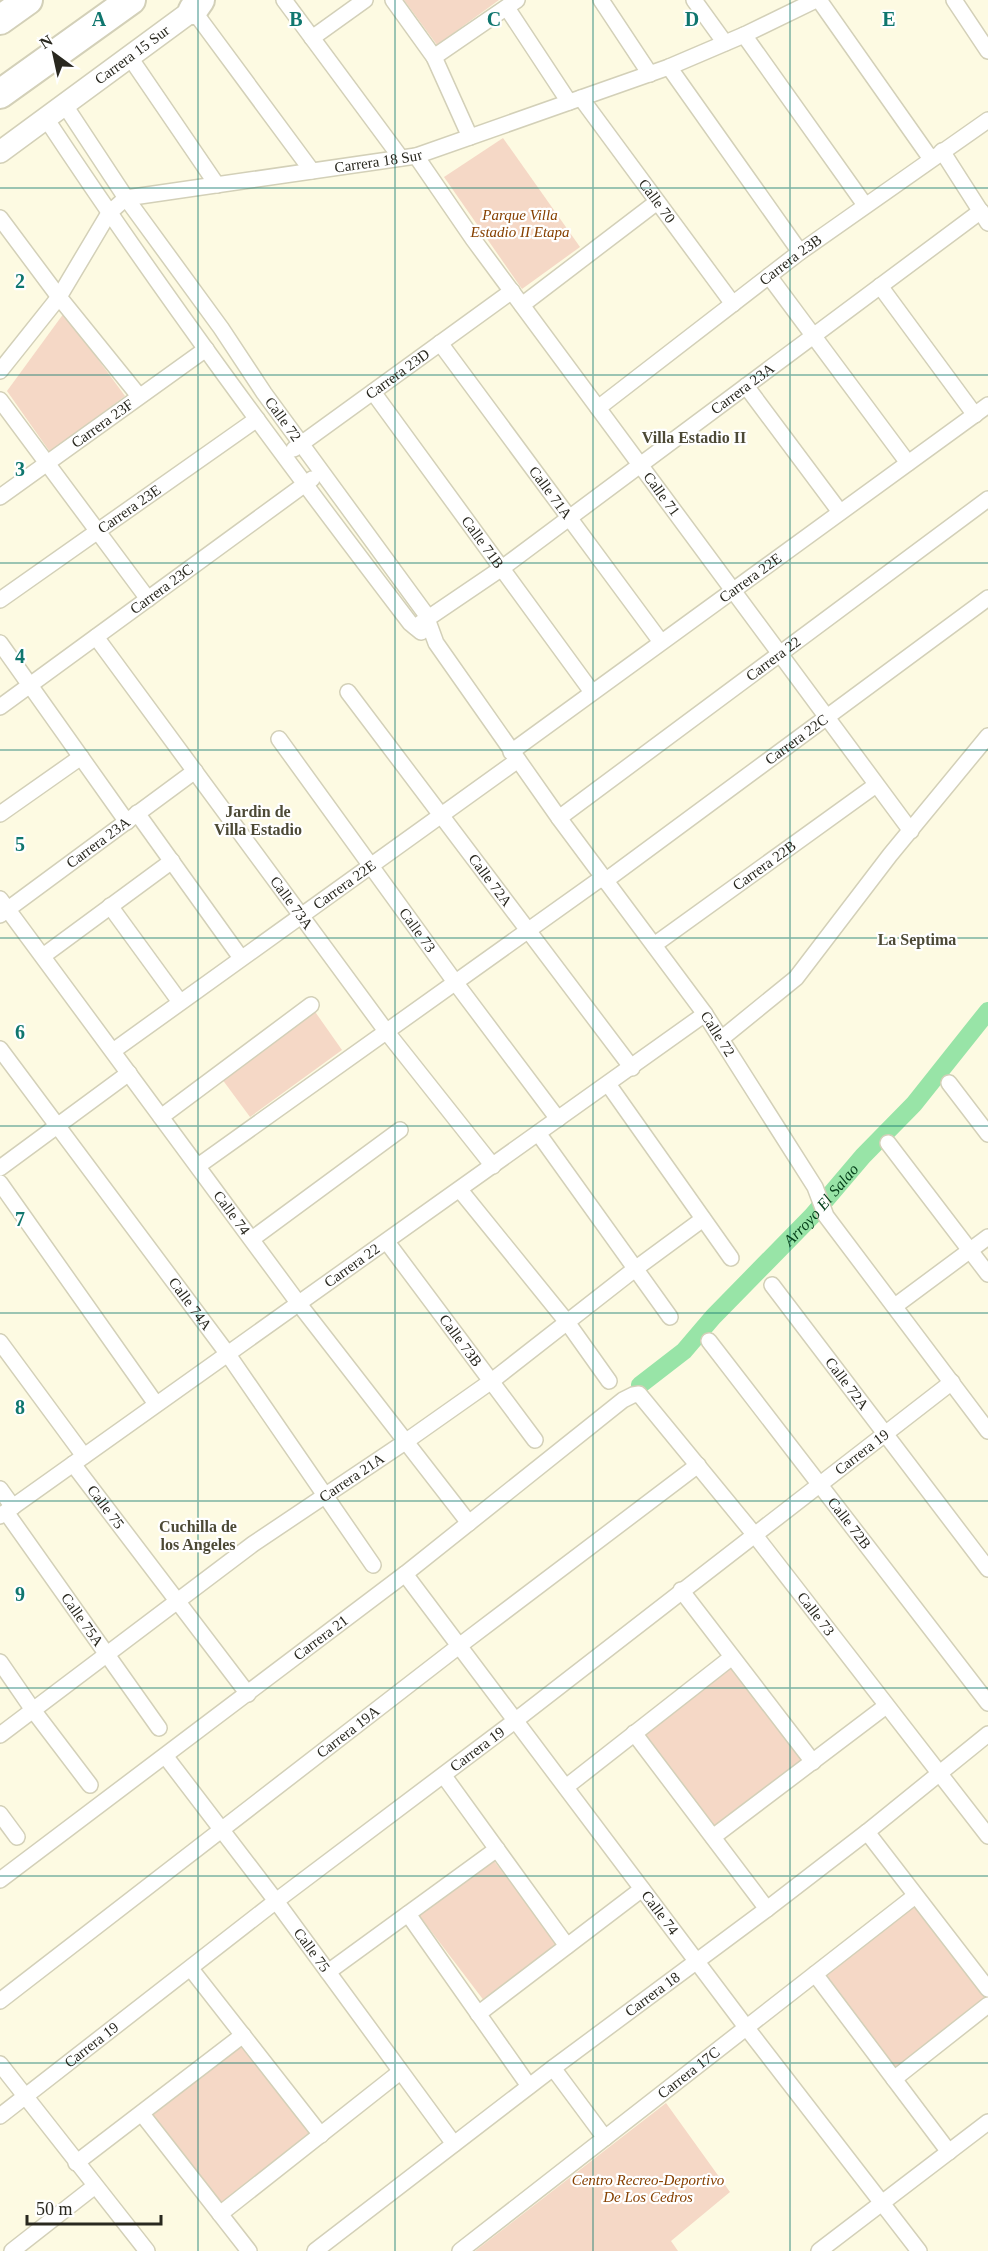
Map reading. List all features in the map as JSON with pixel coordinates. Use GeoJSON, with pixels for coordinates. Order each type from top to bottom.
{"type":"FeatureCollection","features":[{"type":"Feature","properties":{"kind":"highway"},"geometry":{"type":"LineString","coordinates":[[0,20],[28,0]]}},
{"type":"Feature","properties":{"kind":"highway"},"geometry":{"type":"LineString","coordinates":[[0,94],[131,0]]}},
{"type":"Feature","properties":{"kind":"street","name":"Calle 71"},"geometry":{"type":"LineString","coordinates":[[284,0],[512,291],[910,831]]}},
{"type":"Feature","properties":{"kind":"street"},"geometry":{"type":"LineString","coordinates":[[312,38],[365,0]]}},
{"type":"Feature","properties":{"kind":"street"},"geometry":{"type":"LineString","coordinates":[[393,0],[434,57],[470,137]]}},
{"type":"Feature","properties":{"kind":"street"},"geometry":{"type":"LineString","coordinates":[[601,0],[650,74]]}},
{"type":"Feature","properties":{"kind":"street"},"geometry":{"type":"LineString","coordinates":[[694,0],[725,43]]}},
{"type":"Feature","properties":{"kind":"street"},"geometry":{"type":"LineString","coordinates":[[818,0],[984,217]]}},
{"type":"Feature","properties":{"kind":"street","name":"Carrera 18 Sur"},"geometry":{"type":"LineString","coordinates":[[126,198],[409,157],[669,67],[744,35],[795,4],[818,0]]}},
{"type":"Feature","properties":{"kind":"street"},"geometry":{"type":"LineString","coordinates":[[954,0],[988,51]]}},
{"type":"Feature","properties":{"kind":"street"},"geometry":{"type":"LineString","coordinates":[[200,3],[312,171]]}},
{"type":"Feature","properties":{"kind":"street","name":"Carrera 15 Sur"},"geometry":{"type":"LineString","coordinates":[[0,152],[200,3]]}},
{"type":"Feature","properties":{"kind":"street"},"geometry":{"type":"LineString","coordinates":[[434,57],[512,4]]}},
{"type":"Feature","properties":{"kind":"street","name":"Calle 70"},"geometry":{"type":"LineString","coordinates":[[512,4],[575,100],[657,202],[733,304]]}},
{"type":"Feature","properties":{"kind":"street"},"geometry":{"type":"LineString","coordinates":[[744,35],[865,205]]}},
{"type":"Feature","properties":{"kind":"street"},"geometry":{"type":"LineString","coordinates":[[129,56],[217,185]]}},
{"type":"Feature","properties":{"kind":"street"},"geometry":{"type":"LineString","coordinates":[[669,67],[800,252]]}},
{"type":"Feature","properties":{"kind":"street","name":"Calle 72"},"geometry":{"type":"LineString","coordinates":[[64,104],[126,198],[322,472],[421,623],[514,756],[705,1014],[815,1187],[826,1216],[988,1431]]}},
{"type":"Feature","properties":{"kind":"street","name":"Calle 72"},"geometry":{"type":"LineString","coordinates":[[45,117],[109,213],[284,456],[410,623],[421,623]]}},
{"type":"Feature","properties":{"kind":"street","name":"Carrera 23B"},"geometry":{"type":"LineString","coordinates":[[598,408],[800,252],[988,120]]}},
{"type":"Feature","properties":{"kind":"street"},"geometry":{"type":"LineString","coordinates":[[1,365],[59,297],[109,213],[126,198]]}},
{"type":"Feature","properties":{"kind":"street"},"geometry":{"type":"LineString","coordinates":[[522,305],[657,202]]}},
{"type":"Feature","properties":{"kind":"street","name":"Carrera 23A"},"geometry":{"type":"LineString","coordinates":[[421,623],[501,568],[880,286],[984,217]]}},
{"type":"Feature","properties":{"kind":"street"},"geometry":{"type":"LineString","coordinates":[[0,218],[59,297],[139,396]]}},
{"type":"Feature","properties":{"kind":"street"},"geometry":{"type":"LineString","coordinates":[[769,276],[908,463]]}},
{"type":"Feature","properties":{"kind":"street"},"geometry":{"type":"LineString","coordinates":[[880,286],[975,415]]}},
{"type":"Feature","properties":{"kind":"street","name":"Carrera 23D"},"geometry":{"type":"LineString","coordinates":[[284,456],[512,291]]}},
{"type":"Feature","properties":{"kind":"street","name":"Calle 71A"},"geometry":{"type":"LineString","coordinates":[[440,343],[661,642]]}},
{"type":"Feature","properties":{"kind":"street","name":"Carrera 23F"},"geometry":{"type":"LineString","coordinates":[[0,497],[206,349]]}},
{"type":"Feature","properties":{"kind":"street"},"geometry":{"type":"LineString","coordinates":[[746,386],[840,512]]}},
{"type":"Feature","properties":{"kind":"street","name":"Calle 71B"},"geometry":{"type":"LineString","coordinates":[[373,392],[592,692]]}},
{"type":"Feature","properties":{"kind":"street"},"geometry":{"type":"LineString","coordinates":[[0,400],[148,599]]}},
{"type":"Feature","properties":{"kind":"street","name":"Carrera 22E"},"geometry":{"type":"LineString","coordinates":[[113,1052],[440,815],[592,692],[988,405]]}},
{"type":"Feature","properties":{"kind":"street","name":"Carrera 23E"},"geometry":{"type":"LineString","coordinates":[[0,600],[257,419]]}},
{"type":"Feature","properties":{"kind":"street","name":"Carrera 23C"},"geometry":{"type":"LineString","coordinates":[[0,707],[322,472]]}},
{"type":"Feature","properties":{"kind":"street","name":"Carrera 22"},"geometry":{"type":"LineString","coordinates":[[559,818],[988,499]]}},
{"type":"Feature","properties":{"kind":"street","name":"Carrera 22C"},"geometry":{"type":"LineString","coordinates":[[604,879],[988,598]]}},
{"type":"Feature","properties":{"kind":"street","name":"Calle 73A"},"geometry":{"type":"LineString","coordinates":[[96,637],[386,1031],[493,1166]]}},
{"type":"Feature","properties":{"kind":"street"},"geometry":{"type":"LineString","coordinates":[[0,643],[81,757],[172,861],[241,958]]}},
{"type":"Feature","properties":{"kind":"street","name":"Calle 72A"},"geometry":{"type":"LineString","coordinates":[[348,692],[632,1068]]}},
{"type":"Feature","properties":{"kind":"street"},"geometry":{"type":"LineString","coordinates":[[721,1039],[796,978],[910,831],[988,736]]}},
{"type":"Feature","properties":{"kind":"street","name":"Calle 73"},"geometry":{"type":"LineString","coordinates":[[279,739],[455,982],[558,1119]]}},
{"type":"Feature","properties":{"kind":"street"},"geometry":{"type":"LineString","coordinates":[[0,814],[81,757]]}},
{"type":"Feature","properties":{"kind":"street","name":"Carrera 23A"},"geometry":{"type":"LineString","coordinates":[[3,907],[132,818],[195,771]]}},
{"type":"Feature","properties":{"kind":"street","name":"Carrera 22B"},"geometry":{"type":"LineString","coordinates":[[654,945],[876,785]]}},
{"type":"Feature","properties":{"kind":"street"},"geometry":{"type":"LineString","coordinates":[[43,956],[172,861]]}},
{"type":"Feature","properties":{"kind":"street"},"geometry":{"type":"LineString","coordinates":[[198,1166],[527,931],[604,879]]}},
{"type":"Feature","properties":{"kind":"street"},"geometry":{"type":"LineString","coordinates":[[110,906],[180,1002]]}},
{"type":"Feature","properties":{"kind":"street","name":"Calle 74"},"geometry":{"type":"LineString","coordinates":[[3,907],[43,956],[299,1304],[469,1523]]}},
{"type":"Feature","properties":{"kind":"street"},"geometry":{"type":"LineString","coordinates":[[161,1117],[310,1005]]}},
{"type":"Feature","properties":{"kind":"street","name":"Carrera 22"},"geometry":{"type":"LineString","coordinates":[[6,1512],[705,1014]]}},
{"type":"Feature","properties":{"kind":"street","name":"Calle 74A"},"geometry":{"type":"LineString","coordinates":[[0,1048],[227,1353],[373,1565]]}},
{"type":"Feature","properties":{"kind":"street"},"geometry":{"type":"LineString","coordinates":[[0,1168],[129,1073]]}},
{"type":"Feature","properties":{"kind":"street"},"geometry":{"type":"LineString","coordinates":[[949,1083],[988,1134]]}},
{"type":"Feature","properties":{"kind":"street"},"geometry":{"type":"LineString","coordinates":[[608,1084],[731,1258]]}},
{"type":"Feature","properties":{"kind":"street"},"geometry":{"type":"LineString","coordinates":[[252,1239],[400,1131]]}},
{"type":"Feature","properties":{"kind":"street"},"geometry":{"type":"LineString","coordinates":[[538,1133],[670,1317]]}},
{"type":"Feature","properties":{"kind":"street"},"geometry":{"type":"LineString","coordinates":[[888,1143],[988,1274]]}},
{"type":"Feature","properties":{"kind":"street"},"geometry":{"type":"LineString","coordinates":[[0,1183],[156,1404]]}},
{"type":"Feature","properties":{"kind":"street"},"geometry":{"type":"LineString","coordinates":[[460,1190],[567,1322],[609,1381]]}},
{"type":"Feature","properties":{"kind":"street","name":"Carrera 21A"},"geometry":{"type":"LineString","coordinates":[[0,1735],[253,1544],[493,1380],[703,1219]]}},
{"type":"Feature","properties":{"kind":"street"},"geometry":{"type":"LineString","coordinates":[[895,1306],[988,1237]]}},
{"type":"Feature","properties":{"kind":"street","name":"Calle 73B"},"geometry":{"type":"LineString","coordinates":[[387,1242],[493,1380],[535,1440]]}},
{"type":"Feature","properties":{"kind":"street","name":"Calle 72A"},"geometry":{"type":"LineString","coordinates":[[772,1285],[988,1569]]}},
{"type":"Feature","properties":{"kind":"street","name":"Calle 72B"},"geometry":{"type":"LineString","coordinates":[[709,1341],[988,1704]]}},
{"type":"Feature","properties":{"kind":"street","name":"Calle 75"},"geometry":{"type":"LineString","coordinates":[[0,1342],[78,1460],[177,1601],[248,1694]]}},
{"type":"Feature","properties":{"kind":"street","name":"Carrera 19"},"geometry":{"type":"LineString","coordinates":[[0,2116],[276,1901],[444,1776],[952,1382]]}},
{"type":"Feature","properties":{"kind":"street","name":"Calle 73"},"geometry":{"type":"LineString","coordinates":[[639,1394],[754,1534],[988,1836]]}},
{"type":"Feature","properties":{"kind":"street","name":"Carrera 21"},"geometry":{"type":"LineString","coordinates":[[0,1880],[405,1574],[623,1400],[639,1394]]}},
{"type":"Feature","properties":{"kind":"street","name":"Carrera 19A"},"geometry":{"type":"LineString","coordinates":[[0,2001],[459,1646],[699,1465]]}},
{"type":"Feature","properties":{"kind":"street"},"geometry":{"type":"LineString","coordinates":[[0,1489],[6,1512]]}},
{"type":"Feature","properties":{"kind":"street","name":"Calle 75A"},"geometry":{"type":"LineString","coordinates":[[6,1512],[159,1728]]}},
{"type":"Feature","properties":{"kind":"street","name":"Calle 74"},"geometry":{"type":"LineString","coordinates":[[405,1574],[746,2027],[919,2251]]}},
{"type":"Feature","properties":{"kind":"street"},"geometry":{"type":"LineString","coordinates":[[681,1590],[813,1762]]}},
{"type":"Feature","properties":{"kind":"street"},"geometry":{"type":"LineString","coordinates":[[566,1787],[732,1657]]}},
{"type":"Feature","properties":{"kind":"street"},"geometry":{"type":"LineString","coordinates":[[0,1662],[90,1785]]}},
{"type":"Feature","properties":{"kind":"street"},"geometry":{"type":"LineString","coordinates":[[713,1837],[886,1706]]}},
{"type":"Feature","properties":{"kind":"street"},"geometry":{"type":"LineString","coordinates":[[634,1732],[767,1909]]}},
{"type":"Feature","properties":{"kind":"street","name":"Carrera 18"},"geometry":{"type":"LineString","coordinates":[[315,2251],[529,2086],[767,1909],[988,1734]]}},
{"type":"Feature","properties":{"kind":"street","name":"Calle 75"},"geometry":{"type":"LineString","coordinates":[[166,1756],[276,1901],[454,2144]]}},
{"type":"Feature","properties":{"kind":"street"},"geometry":{"type":"LineString","coordinates":[[444,1776],[567,1946]]}},
{"type":"Feature","properties":{"kind":"street"},"geometry":{"type":"LineString","coordinates":[[0,1814],[17,1837]]}},
{"type":"Feature","properties":{"kind":"street"},"geometry":{"type":"LineString","coordinates":[[867,1832],[988,1989]]}},
{"type":"Feature","properties":{"kind":"street"},"geometry":{"type":"LineString","coordinates":[[328,1972],[497,1849]]}},
{"type":"Feature","properties":{"kind":"street"},"geometry":{"type":"LineString","coordinates":[[478,2014],[642,1889]]}},
{"type":"Feature","properties":{"kind":"street","name":"Carrera 17C"},"geometry":{"type":"LineString","coordinates":[[460,2251],[915,1896]]}},
{"type":"Feature","properties":{"kind":"street"},"geometry":{"type":"LineString","coordinates":[[408,1914],[529,2086]]}},
{"type":"Feature","properties":{"kind":"street"},"geometry":{"type":"LineString","coordinates":[[191,1969],[321,2135]]}},
{"type":"Feature","properties":{"kind":"street"},"geometry":{"type":"LineString","coordinates":[[815,1974],[949,2152]]}},
{"type":"Feature","properties":{"kind":"street"},"geometry":{"type":"LineString","coordinates":[[894,2079],[988,2005]]}},
{"type":"Feature","properties":{"kind":"street"},"geometry":{"type":"LineString","coordinates":[[76,2163],[243,2035]]}},
{"type":"Feature","properties":{"kind":"street"},"geometry":{"type":"LineString","coordinates":[[0,2064],[147,2251]]}},
{"type":"Feature","properties":{"kind":"street"},"geometry":{"type":"LineString","coordinates":[[553,2068],[605,2138]]}},
{"type":"Feature","properties":{"kind":"street"},"geometry":{"type":"LineString","coordinates":[[220,2214],[400,2072]]}},
{"type":"Feature","properties":{"kind":"street"},"geometry":{"type":"LineString","coordinates":[[142,2114],[249,2251]]}},
{"type":"Feature","properties":{"kind":"street"},"geometry":{"type":"LineString","coordinates":[[819,2251],[988,2122]]}},
{"type":"Feature","properties":{"kind":"street"},"geometry":{"type":"LineString","coordinates":[[12,2251],[94,2186]]}},
{"type":"Feature","properties":{"kind":"green space"},"geometry":{"type":"Polygon","coordinates":[[[404,0],[499,0],[437,45],[404,0]]]}},
{"type":"Feature","properties":{"kind":"green space","name":"Parque Villa Estadio II Etapa"},"geometry":{"type":"Polygon","coordinates":[[[503,138],[580,247],[522,289],[444,177],[503,138]]]}},
{"type":"Feature","properties":{"kind":"green space"},"geometry":{"type":"Polygon","coordinates":[[[64,313],[125,396],[50,452],[7,391],[64,313]]]}},
{"type":"Feature","properties":{"kind":"green space"},"geometry":{"type":"Polygon","coordinates":[[[311,1006],[342,1050],[250,1117],[219,1075],[311,1006]]]}},
{"type":"Feature","properties":{"kind":"green space"},"geometry":{"type":"Polygon","coordinates":[[[732,1664],[805,1758],[712,1829],[640,1735],[732,1664]]]}},
{"type":"Feature","properties":{"kind":"green space"},"geometry":{"type":"Polygon","coordinates":[[[491,1857],[559,1945],[485,2002],[418,1914],[491,1857]]]}},
{"type":"Feature","properties":{"kind":"green space"},"geometry":{"type":"Polygon","coordinates":[[[915,1904],[988,1997],[896,2069],[823,1975],[915,1904]]]}},
{"type":"Feature","properties":{"kind":"green space"},"geometry":{"type":"Polygon","coordinates":[[[241,2045],[311,2133],[221,2204],[151,2115],[241,2045]]]}},
{"type":"Feature","properties":{"kind":"green space","name":"Centro Recreo-Deportivo De Los Cedros"},"geometry":{"type":"Polygon","coordinates":[[[666,2103],[730,2192],[671,2241],[678,2251],[475,2251],[666,2103]]]}},
{"type":"Feature","properties":{"kind":"waterway","name":"Arroyo El Salao"},"geometry":{"type":"LineString","coordinates":[[640,1385],[684,1351],[713,1317],[812,1216],[863,1156],[914,1104],[988,1011]]}},
{"type":"Feature","properties":{"kind":"district","name":"Villa Estadio II"},"geometry":{"type":"Point","coordinates":[694,437]}},
{"type":"Feature","properties":{"kind":"district","name":"Jardin de Villa Estadio"},"geometry":{"type":"Point","coordinates":[258,820]}},
{"type":"Feature","properties":{"kind":"district","name":"La Septima"},"geometry":{"type":"Point","coordinates":[917,939]}},
{"type":"Feature","properties":{"kind":"district","name":"Cuchilla de los Angeles"},"geometry":{"type":"Point","coordinates":[198,1535]}}]}
